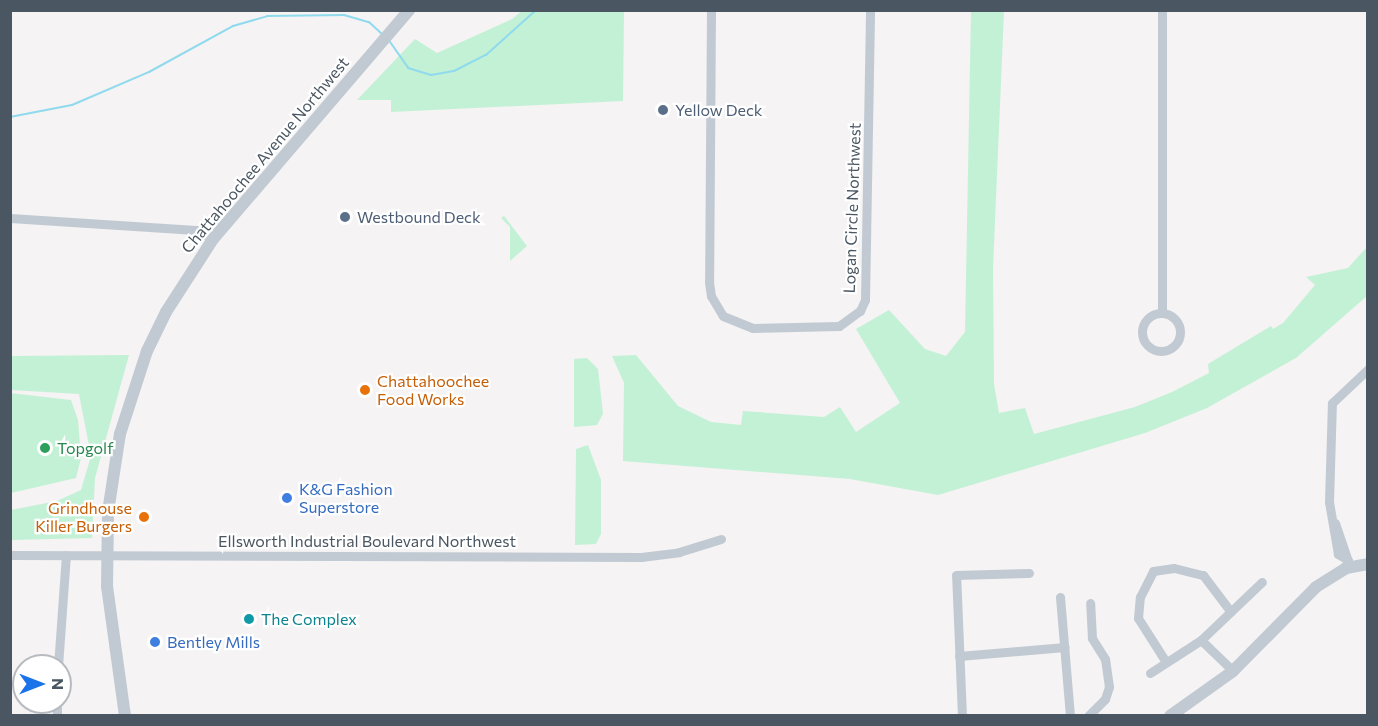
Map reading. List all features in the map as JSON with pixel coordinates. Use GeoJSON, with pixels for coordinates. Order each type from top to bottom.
{"type":"FeatureCollection","features":[{"type":"Feature","properties":{"kind":"street","name":"Chattahoochee Avenue Northwest"},"geometry":{"type":"LineString","coordinates":[[125,716],[110,618],[106,556],[113,468],[132,392],[166,312],[213,239],[409,10]]}},
{"type":"Feature","properties":{"kind":"street","name":"Logan Circle Northwest"},"geometry":{"type":"LineString","coordinates":[[711,10],[709,282],[711,296],[723,316],[753,328],[839,326],[849,321],[865,300],[870,10]]}},
{"type":"Feature","properties":{"kind":"street"},"geometry":{"type":"LineString","coordinates":[[1162,10],[1162,313]]}},
{"type":"Feature","properties":{"kind":"street"},"geometry":{"type":"LineString","coordinates":[[10,218],[196,230],[213,239]]}},
{"type":"Feature","properties":{"kind":"street"},"geometry":{"type":"LineString","coordinates":[[1162,313],[1176,321],[1179,333],[1175,344],[1159,351],[1144,340],[1142,328],[1149,317],[1162,313]]}},
{"type":"Feature","properties":{"kind":"street"},"geometry":{"type":"LineString","coordinates":[[1349,564],[1338,554],[1329,502],[1332,403],[1368,369]]}},
{"type":"Feature","properties":{"kind":"street"},"geometry":{"type":"LineString","coordinates":[[1332,516],[1348,536],[1352,549],[1349,564]]}},
{"type":"Feature","properties":{"kind":"street","name":"Ellsworth Industrial Boulevard Northwest"},"geometry":{"type":"LineString","coordinates":[[10,555],[641,557],[679,552],[721,539]]}},
{"type":"Feature","properties":{"kind":"street"},"geometry":{"type":"LineString","coordinates":[[59,654],[66,555]]}},
{"type":"Feature","properties":{"kind":"street"},"geometry":{"type":"LineString","coordinates":[[1171,715],[1233,671],[1316,587],[1349,564],[1368,564]]}},
{"type":"Feature","properties":{"kind":"street"},"geometry":{"type":"LineString","coordinates":[[1167,662],[1138,618],[1140,597],[1153,571],[1174,568],[1203,574],[1230,612]]}},
{"type":"Feature","properties":{"kind":"street"},"geometry":{"type":"LineString","coordinates":[[962,716],[956,575],[1029,573]]}},
{"type":"Feature","properties":{"kind":"street"},"geometry":{"type":"LineString","coordinates":[[1150,673],[1197,642],[1262,582]]}},
{"type":"Feature","properties":{"kind":"street"},"geometry":{"type":"LineString","coordinates":[[1060,597],[1070,716]]}},
{"type":"Feature","properties":{"kind":"street"},"geometry":{"type":"LineString","coordinates":[[1088,716],[1105,699],[1109,687],[1105,659],[1092,638],[1090,603]]}},
{"type":"Feature","properties":{"kind":"street"},"geometry":{"type":"LineString","coordinates":[[1197,642],[1233,671]]}},
{"type":"Feature","properties":{"kind":"street"},"geometry":{"type":"LineString","coordinates":[[959,656],[1065,647]]}},
{"type":"Feature","properties":{"kind":"green space"},"geometry":{"type":"Polygon","coordinates":[[[522,11],[624,11],[623,101],[391,112],[391,100],[357,100],[415,39],[437,53],[512,19],[522,11]]]}},
{"type":"Feature","properties":{"kind":"green space"},"geometry":{"type":"Polygon","coordinates":[[[971,11],[1004,11],[993,269],[994,384],[999,413],[1025,408],[1034,434],[1135,407],[1172,392],[1209,373],[1208,364],[1271,326],[1273,329],[1283,323],[1315,285],[1306,277],[1348,268],[1367,247],[1367,296],[1296,358],[1207,408],[1145,433],[938,495],[850,479],[623,461],[624,383],[612,356],[636,355],[678,406],[711,422],[741,425],[743,411],[824,417],[840,407],[856,432],[900,403],[856,329],[889,310],[925,349],[946,356],[965,332],[971,11]]]}},
{"type":"Feature","properties":{"kind":"green space"},"geometry":{"type":"Polygon","coordinates":[[[504,216],[527,246],[510,261],[510,227],[501,218],[504,216]]]}},
{"type":"Feature","properties":{"kind":"green space"},"geometry":{"type":"Polygon","coordinates":[[[129,355],[95,478],[92,538],[11,540],[11,510],[57,501],[81,490],[91,456],[79,394],[11,390],[11,356],[129,355]]]}},
{"type":"Feature","properties":{"kind":"green space"},"geometry":{"type":"Polygon","coordinates":[[[587,358],[598,369],[603,414],[597,425],[574,427],[574,359],[587,358]]]}},
{"type":"Feature","properties":{"kind":"green space","name":"Topgolf"},"geometry":{"type":"Polygon","coordinates":[[[10,393],[71,400],[78,420],[81,458],[76,478],[11,493],[10,393]]]}},
{"type":"Feature","properties":{"kind":"green space"},"geometry":{"type":"Polygon","coordinates":[[[588,445],[601,480],[601,534],[596,544],[575,545],[576,449],[588,445]]]}},
{"type":"Feature","properties":{"kind":"waterway"},"geometry":{"type":"LineString","coordinates":[[388,39],[408,68],[431,75],[454,71],[486,55],[536,10]]}},
{"type":"Feature","properties":{"kind":"waterway"},"geometry":{"type":"LineString","coordinates":[[10,117],[72,105],[149,72],[233,26],[267,16],[344,15],[369,22],[382,34]]}},
{"type":"Feature","properties":{"kind":"place","name":"Yellow Deck"},"geometry":{"type":"Point","coordinates":[663,110]}},
{"type":"Feature","properties":{"kind":"place","name":"Westbound Deck"},"geometry":{"type":"Point","coordinates":[345,217]}},
{"type":"Feature","properties":{"kind":"place","name":"Chattahoochee Food Works"},"geometry":{"type":"Point","coordinates":[365,390]}},
{"type":"Feature","properties":{"kind":"place","name":"Topgolf"},"geometry":{"type":"Point","coordinates":[45,448]}},
{"type":"Feature","properties":{"kind":"place","name":"K&G Fashion Superstore"},"geometry":{"type":"Point","coordinates":[287,498]}},
{"type":"Feature","properties":{"kind":"place","name":"Grindhouse Killer Burgers"},"geometry":{"type":"Point","coordinates":[144,517]}},
{"type":"Feature","properties":{"kind":"place","name":"The Complex"},"geometry":{"type":"Point","coordinates":[249,619]}},
{"type":"Feature","properties":{"kind":"place","name":"Bentley Mills"},"geometry":{"type":"Point","coordinates":[155,642]}}]}
